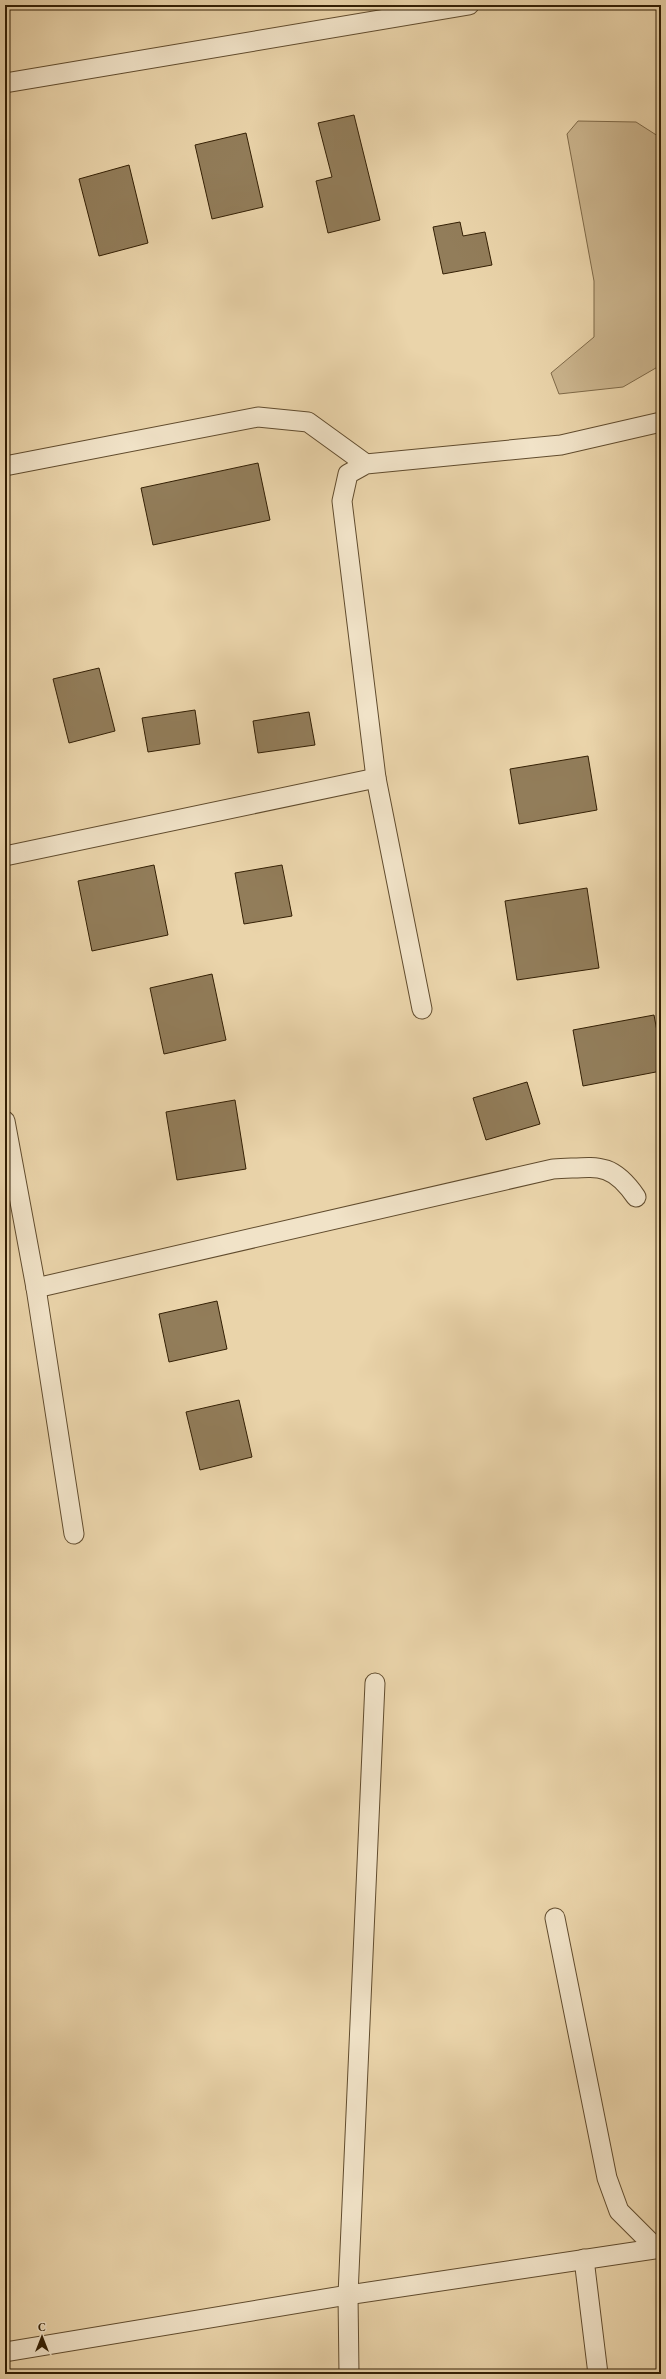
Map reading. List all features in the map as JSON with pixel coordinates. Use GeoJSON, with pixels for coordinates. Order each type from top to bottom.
{"type":"FeatureCollection","features":[{"type":"Feature","properties":{"kind":"lane"},"geometry":{"type":"LineString","coordinates":[[5,83],[469,5]]}},
{"type":"Feature","properties":{"kind":"lane"},"geometry":{"type":"LineString","coordinates":[[5,466],[258,418],[308,422],[366,464]]}},
{"type":"Feature","properties":{"kind":"lane"},"geometry":{"type":"LineString","coordinates":[[422,1009],[376,778],[342,501],[348,474],[366,464],[561,445],[661,422]]}},
{"type":"Feature","properties":{"kind":"lane"},"geometry":{"type":"LineString","coordinates":[[5,856],[376,778]]}},
{"type":"Feature","properties":{"kind":"lane"},"geometry":{"type":"LineString","coordinates":[[5,1121],[36,1288],[74,1534]]}},
{"type":"Feature","properties":{"kind":"lane"},"geometry":{"type":"LineString","coordinates":[[36,1288],[553,1169],[605,1168],[624,1180],[636,1197]]}},
{"type":"Feature","properties":{"kind":"lane"},"geometry":{"type":"LineString","coordinates":[[349,2374],[348,2294],[375,1683]]}},
{"type":"Feature","properties":{"kind":"lane"},"geometry":{"type":"LineString","coordinates":[[555,1918],[607,2178],[618,2211],[659,2248]]}},
{"type":"Feature","properties":{"kind":"lane"},"geometry":{"type":"LineString","coordinates":[[5,2352],[348,2294],[659,2248]]}},
{"type":"Feature","properties":{"kind":"lane"},"geometry":{"type":"LineString","coordinates":[[584,2259],[598,2374]]}},
{"type":"Feature","properties":{"kind":"shaded area"},"geometry":{"type":"Polygon","coordinates":[[[578,121],[636,122],[661,138],[661,365],[623,387],[559,394],[551,373],[594,337],[594,281],[567,134],[578,121]]]}},
{"type":"Feature","properties":{"kind":"building"},"geometry":{"type":"Polygon","coordinates":[[[354,115],[380,220],[328,233],[316,181],[332,177],[318,123],[354,115]]]}},
{"type":"Feature","properties":{"kind":"building"},"geometry":{"type":"Polygon","coordinates":[[[246,133],[263,207],[212,219],[195,145],[246,133]]]}},
{"type":"Feature","properties":{"kind":"building"},"geometry":{"type":"Polygon","coordinates":[[[129,165],[148,243],[99,256],[79,179],[129,165]]]}},
{"type":"Feature","properties":{"kind":"building"},"geometry":{"type":"Polygon","coordinates":[[[460,222],[463,236],[485,232],[492,265],[443,274],[433,227],[460,222]]]}},
{"type":"Feature","properties":{"kind":"building"},"geometry":{"type":"Polygon","coordinates":[[[258,463],[270,520],[153,545],[141,488],[258,463]]]}},
{"type":"Feature","properties":{"kind":"building"},"geometry":{"type":"Polygon","coordinates":[[[99,668],[115,731],[69,743],[53,679],[99,668]]]}},
{"type":"Feature","properties":{"kind":"building"},"geometry":{"type":"Polygon","coordinates":[[[195,710],[200,744],[148,752],[142,718],[195,710]]]}},
{"type":"Feature","properties":{"kind":"building"},"geometry":{"type":"Polygon","coordinates":[[[309,712],[315,745],[258,753],[253,721],[309,712]]]}},
{"type":"Feature","properties":{"kind":"building"},"geometry":{"type":"Polygon","coordinates":[[[588,756],[597,810],[519,824],[510,769],[588,756]]]}},
{"type":"Feature","properties":{"kind":"building"},"geometry":{"type":"Polygon","coordinates":[[[154,865],[168,935],[92,951],[78,881],[154,865]]]}},
{"type":"Feature","properties":{"kind":"building"},"geometry":{"type":"Polygon","coordinates":[[[282,865],[292,916],[244,924],[235,873],[282,865]]]}},
{"type":"Feature","properties":{"kind":"building"},"geometry":{"type":"Polygon","coordinates":[[[587,888],[599,968],[517,980],[505,901],[587,888]]]}},
{"type":"Feature","properties":{"kind":"building"},"geometry":{"type":"Polygon","coordinates":[[[212,974],[226,1040],[164,1054],[150,988],[212,974]]]}},
{"type":"Feature","properties":{"kind":"building"},"geometry":{"type":"Polygon","coordinates":[[[654,1015],[661,1053],[661,1071],[583,1086],[573,1030],[654,1015]]]}},
{"type":"Feature","properties":{"kind":"building"},"geometry":{"type":"Polygon","coordinates":[[[527,1082],[540,1124],[486,1140],[473,1098],[527,1082]]]}},
{"type":"Feature","properties":{"kind":"building"},"geometry":{"type":"Polygon","coordinates":[[[235,1100],[246,1169],[177,1180],[166,1112],[235,1100]]]}},
{"type":"Feature","properties":{"kind":"building"},"geometry":{"type":"Polygon","coordinates":[[[217,1301],[227,1349],[169,1362],[159,1314],[217,1301]]]}},
{"type":"Feature","properties":{"kind":"building"},"geometry":{"type":"Polygon","coordinates":[[[239,1400],[252,1457],[200,1470],[186,1412],[239,1400]]]}}]}
